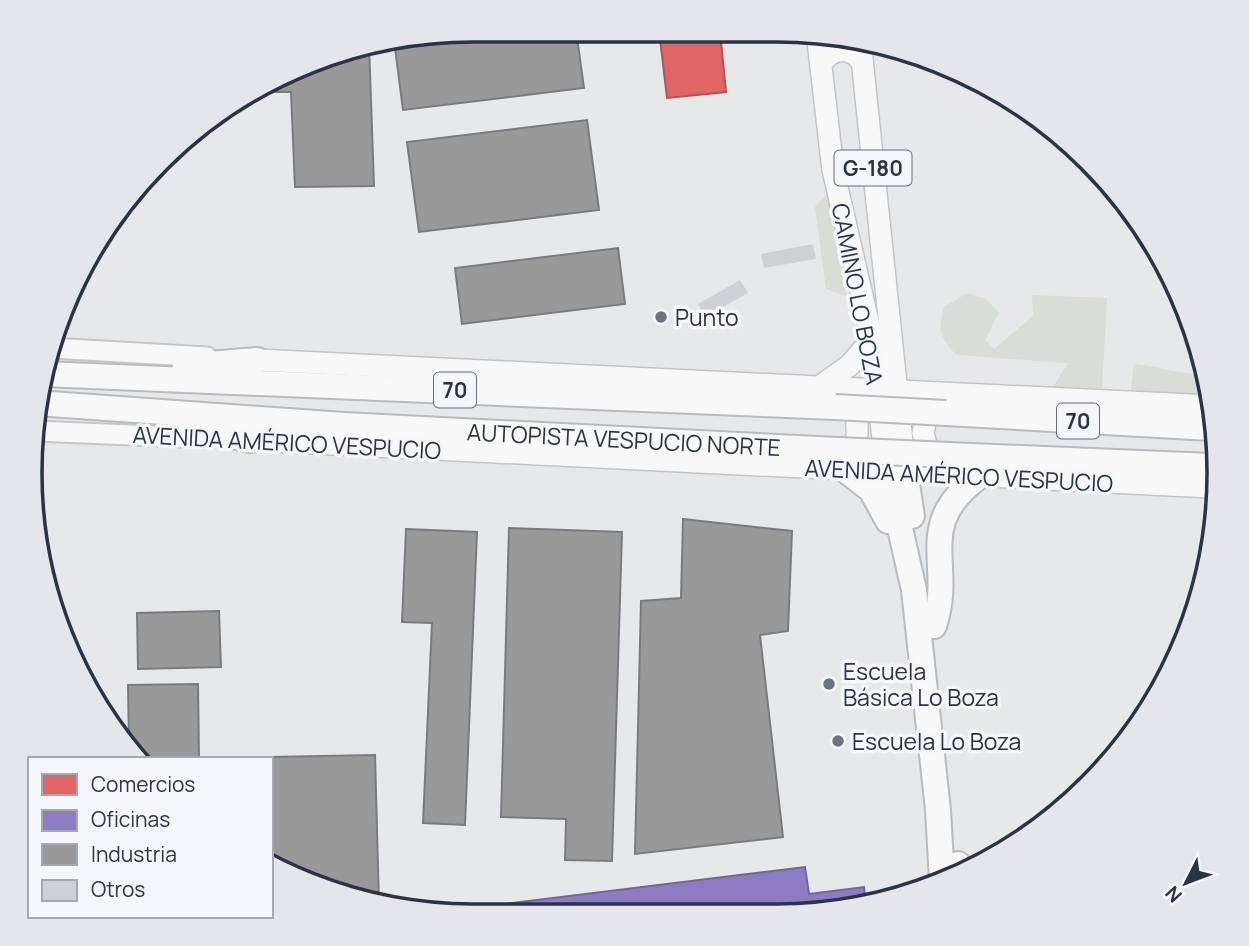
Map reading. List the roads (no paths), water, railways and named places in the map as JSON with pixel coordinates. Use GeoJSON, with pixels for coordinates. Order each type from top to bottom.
{"type":"FeatureCollection","features":[{"type":"Feature","properties":{"kind":"highway"},"geometry":{"type":"LineString","coordinates":[[74,375],[257,360]]}},
{"type":"Feature","properties":{"kind":"highway","name":"AUTOPISTA VESPUCIO NORTE"},"geometry":{"type":"LineString","coordinates":[[54,374],[839,398],[946,413],[1204,428]]}},
{"type":"Feature","properties":{"kind":"highway","name":"AUTOPISTA VESPUCIO NORTE"},"geometry":{"type":"LineString","coordinates":[[48,403],[841,460],[942,465],[1207,466]]}},
{"type":"Feature","properties":{"kind":"highway"},"geometry":{"type":"LineString","coordinates":[[87,405],[251,440]]}},
{"type":"Feature","properties":{"kind":"highway"},"geometry":{"type":"LineString","coordinates":[[841,460],[878,500],[908,561]]}},
{"type":"Feature","properties":{"kind":"highway","name":"G-180"},"geometry":{"type":"LineString","coordinates":[[896,472],[952,866]]}},
{"type":"Feature","properties":{"kind":"highway","name":"G-180"},"geometry":{"type":"LineString","coordinates":[[896,472],[930,591],[952,866]]}},
{"type":"Feature","properties":{"kind":"highway"},"geometry":{"type":"LineString","coordinates":[[934,626],[940,602],[938,552],[943,519],[959,492],[980,476]]}},
{"type":"Feature","properties":{"kind":"main road","name":"CAMINO LO BOZA"},"geometry":{"type":"LineString","coordinates":[[818,45],[833,170],[872,339],[888,390]]}},
{"type":"Feature","properties":{"kind":"main road"},"geometry":{"type":"LineString","coordinates":[[821,64],[830,54],[841,50],[853,53],[862,62]]}},
{"type":"Feature","properties":{"kind":"main road","name":"CAMINO LO BOZA"},"geometry":{"type":"LineString","coordinates":[[861,50],[896,472]]}},
{"type":"Feature","properties":{"kind":"main road"},"geometry":{"type":"LineString","coordinates":[[819,387],[850,365],[872,339]]}},
{"type":"Feature","properties":{"kind":"main road"},"geometry":{"type":"LineString","coordinates":[[61,349],[819,387],[854,406],[856,448],[841,460]]}},
{"type":"Feature","properties":{"kind":"main road"},"geometry":{"type":"LineString","coordinates":[[839,398],[888,390],[1201,406]]}},
{"type":"Feature","properties":{"kind":"main road"},"geometry":{"type":"LineString","coordinates":[[932,392],[925,412],[923,433],[927,454],[942,465]]}},
{"type":"Feature","properties":{"kind":"main road","name":"AVENIDA AMÉRICO VESPUCIO"},"geometry":{"type":"LineString","coordinates":[[44,431],[841,460],[896,472],[942,465],[980,476],[1207,487]]}},
{"type":"Feature","properties":{"kind":"place","name":"Punto"},"geometry":{"type":"Point","coordinates":[661,317]}},
{"type":"Feature","properties":{"kind":"place","name":"Escuela Básica Lo Boza"},"geometry":{"type":"Point","coordinates":[829,684]}},
{"type":"Feature","properties":{"kind":"place","name":"Escuela Lo Boza"},"geometry":{"type":"Point","coordinates":[838,741]}}]}
